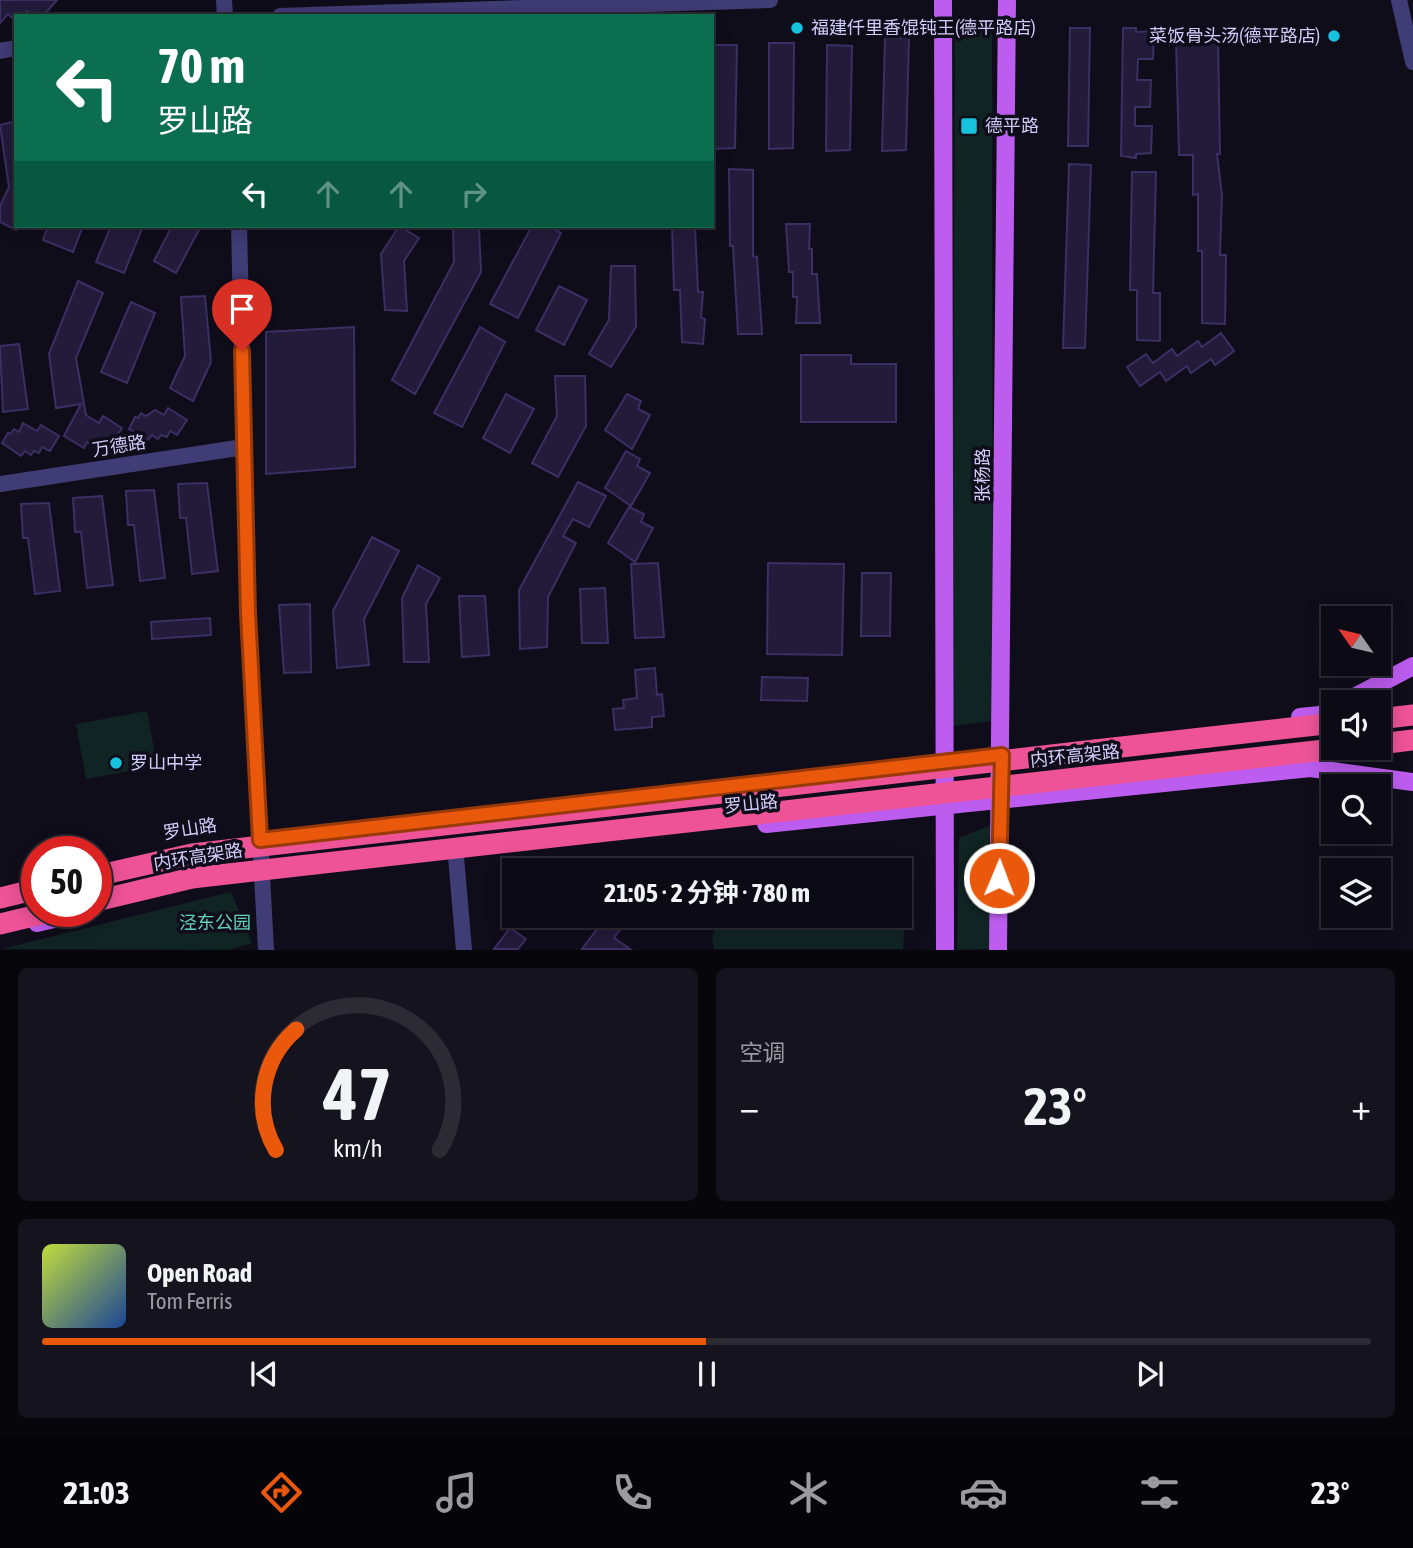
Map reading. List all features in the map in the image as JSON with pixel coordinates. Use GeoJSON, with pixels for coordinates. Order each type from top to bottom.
{"type":"FeatureCollection","features":[{"type":"Feature","properties":{"kind":"highway"},"geometry":{"type":"LineString","coordinates":[[1391,718],[1413,715]]}},
{"type":"Feature","properties":{"kind":"highway","name":"内环高架路"},"geometry":{"type":"LineString","coordinates":[[112,872],[192,854],[1321,724]]}},
{"type":"Feature","properties":{"kind":"highway"},"geometry":{"type":"LineString","coordinates":[[1391,743],[1413,740]]}},
{"type":"Feature","properties":{"kind":"highway","name":"内环高架路"},"geometry":{"type":"LineString","coordinates":[[112,897],[192,878],[1321,750]]}},
{"type":"Feature","properties":{"kind":"highway"},"geometry":{"type":"LineString","coordinates":[[0,898],[21,893]]}},
{"type":"Feature","properties":{"kind":"highway"},"geometry":{"type":"LineString","coordinates":[[0,924],[21,919]]}},
{"type":"Feature","properties":{"kind":"main road"},"geometry":{"type":"LineString","coordinates":[[943,0],[945,950]]}},
{"type":"Feature","properties":{"kind":"main road","name":"张杨路"},"geometry":{"type":"LineString","coordinates":[[998,950],[1002,755],[1007,0]]}},
{"type":"Feature","properties":{"kind":"main road"},"geometry":{"type":"LineString","coordinates":[[1368,690],[1413,666]]}},
{"type":"Feature","properties":{"kind":"main road","name":"罗山路"},"geometry":{"type":"LineString","coordinates":[[112,865],[188,848],[1002,755],[1321,714]]}},
{"type":"Feature","properties":{"kind":"main road","name":"罗山路"},"geometry":{"type":"LineString","coordinates":[[112,905],[194,885],[1310,768],[1413,782]]}},
{"type":"Feature","properties":{"kind":"main road"},"geometry":{"type":"LineString","coordinates":[[0,891],[21,886]]}},
{"type":"Feature","properties":{"kind":"main road"},"geometry":{"type":"LineString","coordinates":[[0,933],[24,927]]}},
{"type":"Feature","properties":{"kind":"street"},"geometry":{"type":"LineString","coordinates":[[340,14],[770,0]]}},
{"type":"Feature","properties":{"kind":"street"},"geometry":{"type":"LineString","coordinates":[[1399,0],[1413,62]]}},
{"type":"Feature","properties":{"kind":"street"},"geometry":{"type":"LineString","coordinates":[[239,228],[248,613],[266,950]]}},
{"type":"Feature","properties":{"kind":"street","name":"万德路"},"geometry":{"type":"LineString","coordinates":[[0,484],[244,447]]}},
{"type":"Feature","properties":{"kind":"street"},"geometry":{"type":"LineString","coordinates":[[456,857],[464,950]]}},
{"type":"Feature","properties":{"kind":"green space"},"geometry":{"type":"Polygon","coordinates":[[[992,30],[993,721],[952,726],[955,31],[992,30]]]}},
{"type":"Feature","properties":{"kind":"green space"},"geometry":{"type":"Polygon","coordinates":[[[147,711],[157,766],[86,779],[76,724],[147,711]]]}},
{"type":"Feature","properties":{"kind":"green space"},"geometry":{"type":"Polygon","coordinates":[[[991,825],[989,949],[957,950],[959,838],[991,825]]]}},
{"type":"Feature","properties":{"kind":"green space","name":"泾东公园"},"geometry":{"type":"Polygon","coordinates":[[[231,892],[252,943],[228,950],[2,949],[90,927],[112,927],[112,922],[231,892]]]}},
{"type":"Feature","properties":{"kind":"green space"},"geometry":{"type":"Polygon","coordinates":[[[716,928],[904,928],[903,949],[714,949],[712,938],[716,928]]]}},
{"type":"Feature","properties":{"kind":"building"},"geometry":{"type":"Polygon","coordinates":[[[0,0],[57,0],[45,14],[30,14],[27,11],[25,14],[14,14],[14,19],[8,14],[0,23],[0,0]]]}},
{"type":"Feature","properties":{"kind":"building"},"geometry":{"type":"Polygon","coordinates":[[[1070,28],[1090,28],[1088,146],[1068,146],[1070,28]]]}},
{"type":"Feature","properties":{"kind":"building"},"geometry":{"type":"Polygon","coordinates":[[[1123,28],[1136,28],[1136,32],[1154,31],[1153,59],[1138,59],[1137,80],[1151,80],[1150,107],[1135,107],[1135,126],[1152,126],[1151,153],[1136,154],[1136,158],[1121,156],[1123,28]]]}},
{"type":"Feature","properties":{"kind":"building"},"geometry":{"type":"Polygon","coordinates":[[[885,38],[909,38],[906,150],[882,151],[885,38]]]}},
{"type":"Feature","properties":{"kind":"building"},"geometry":{"type":"Polygon","coordinates":[[[1218,38],[1220,154],[1217,154],[1222,195],[1220,255],[1226,255],[1225,324],[1202,323],[1202,251],[1198,251],[1198,194],[1193,195],[1193,155],[1179,155],[1176,40],[1218,38]]]}},
{"type":"Feature","properties":{"kind":"building"},"geometry":{"type":"Polygon","coordinates":[[[769,43],[794,43],[793,148],[769,149],[769,43]]]}},
{"type":"Feature","properties":{"kind":"building"},"geometry":{"type":"Polygon","coordinates":[[[714,45],[737,45],[735,148],[714,149],[714,45]]]}},
{"type":"Feature","properties":{"kind":"building"},"geometry":{"type":"Polygon","coordinates":[[[827,45],[852,46],[850,150],[826,151],[827,45]]]}},
{"type":"Feature","properties":{"kind":"building"},"geometry":{"type":"Polygon","coordinates":[[[14,122],[16,230],[0,222],[0,206],[9,187],[0,125],[14,122]]]}},
{"type":"Feature","properties":{"kind":"building"},"geometry":{"type":"Polygon","coordinates":[[[1069,164],[1091,165],[1085,348],[1063,348],[1069,164]]]}},
{"type":"Feature","properties":{"kind":"building"},"geometry":{"type":"Polygon","coordinates":[[[729,169],[753,170],[753,256],[757,257],[762,334],[738,334],[733,246],[730,246],[729,169]]]}},
{"type":"Feature","properties":{"kind":"building"},"geometry":{"type":"Polygon","coordinates":[[[1132,172],[1156,172],[1153,293],[1160,293],[1160,341],[1137,340],[1137,290],[1130,290],[1132,172]]]}},
{"type":"Feature","properties":{"kind":"building"},"geometry":{"type":"Polygon","coordinates":[[[786,224],[810,224],[809,249],[812,249],[812,274],[817,274],[820,323],[796,323],[797,297],[793,297],[793,272],[789,272],[786,224]]]}},
{"type":"Feature","properties":{"kind":"building"},"geometry":{"type":"Polygon","coordinates":[[[47,228],[82,228],[73,252],[43,240],[47,228]]]}},
{"type":"Feature","properties":{"kind":"building"},"geometry":{"type":"Polygon","coordinates":[[[110,228],[142,228],[124,273],[96,262],[110,228]]]}},
{"type":"Feature","properties":{"kind":"building"},"geometry":{"type":"Polygon","coordinates":[[[171,228],[200,228],[176,273],[154,261],[171,228]]]}},
{"type":"Feature","properties":{"kind":"building"},"geometry":{"type":"Polygon","coordinates":[[[398,228],[419,238],[404,261],[407,311],[385,310],[381,254],[398,228]]]}},
{"type":"Feature","properties":{"kind":"building"},"geometry":{"type":"Polygon","coordinates":[[[453,228],[479,228],[481,272],[415,394],[392,380],[454,262],[453,228]]]}},
{"type":"Feature","properties":{"kind":"building"},"geometry":{"type":"Polygon","coordinates":[[[531,228],[552,228],[561,233],[518,318],[490,304],[531,228]]]}},
{"type":"Feature","properties":{"kind":"building"},"geometry":{"type":"Polygon","coordinates":[[[672,228],[695,228],[698,292],[703,292],[701,318],[705,319],[703,344],[682,342],[680,290],[674,290],[672,228]]]}},
{"type":"Feature","properties":{"kind":"building"},"geometry":{"type":"Polygon","coordinates":[[[611,266],[635,266],[636,327],[611,367],[589,354],[609,320],[611,266]]]}},
{"type":"Feature","properties":{"kind":"building"},"geometry":{"type":"Polygon","coordinates":[[[78,281],[103,293],[76,358],[86,415],[99,423],[103,416],[122,428],[112,443],[105,439],[102,445],[97,442],[94,447],[87,442],[84,448],[64,436],[81,404],[56,408],[49,354],[78,281]]]}},
{"type":"Feature","properties":{"kind":"building"},"geometry":{"type":"Polygon","coordinates":[[[559,286],[587,300],[564,345],[536,330],[559,286]]]}},
{"type":"Feature","properties":{"kind":"building"},"geometry":{"type":"Polygon","coordinates":[[[205,296],[211,362],[193,401],[170,388],[185,356],[181,297],[205,296]]]}},
{"type":"Feature","properties":{"kind":"building"},"geometry":{"type":"Polygon","coordinates":[[[131,302],[155,313],[127,383],[101,372],[131,302]]]}},
{"type":"Feature","properties":{"kind":"building"},"geometry":{"type":"Polygon","coordinates":[[[354,327],[355,467],[266,474],[266,332],[354,327]]]}},
{"type":"Feature","properties":{"kind":"building"},"geometry":{"type":"Polygon","coordinates":[[[480,327],[505,342],[462,427],[434,413],[480,327]]]}},
{"type":"Feature","properties":{"kind":"building"},"geometry":{"type":"Polygon","coordinates":[[[1221,333],[1234,351],[1215,365],[1211,359],[1191,373],[1187,366],[1166,381],[1160,372],[1140,386],[1127,367],[1146,354],[1153,363],[1172,349],[1177,356],[1198,341],[1202,347],[1221,333]]]}},
{"type":"Feature","properties":{"kind":"building"},"geometry":{"type":"Polygon","coordinates":[[[19,344],[28,409],[3,412],[0,346],[19,344]]]}},
{"type":"Feature","properties":{"kind":"building"},"geometry":{"type":"Polygon","coordinates":[[[801,355],[851,355],[851,364],[896,364],[896,422],[801,422],[801,355]]]}},
{"type":"Feature","properties":{"kind":"building"},"geometry":{"type":"Polygon","coordinates":[[[555,376],[585,376],[586,426],[558,477],[532,463],[557,416],[555,376]]]}},
{"type":"Feature","properties":{"kind":"building"},"geometry":{"type":"Polygon","coordinates":[[[506,394],[534,409],[510,453],[483,438],[506,394]]]}},
{"type":"Feature","properties":{"kind":"building"},"geometry":{"type":"Polygon","coordinates":[[[627,394],[641,401],[638,409],[650,415],[632,449],[605,430],[627,394]]]}},
{"type":"Feature","properties":{"kind":"building"},"geometry":{"type":"Polygon","coordinates":[[[168,408],[187,420],[177,435],[170,431],[167,437],[161,435],[158,439],[152,435],[148,440],[129,429],[135,417],[138,418],[141,413],[146,416],[155,410],[164,415],[168,408]]]}},
{"type":"Feature","properties":{"kind":"building"},"geometry":{"type":"Polygon","coordinates":[[[23,423],[37,431],[41,425],[59,436],[50,451],[42,447],[39,453],[34,451],[31,455],[25,451],[21,456],[2,443],[14,429],[19,432],[23,423]]]}},
{"type":"Feature","properties":{"kind":"building"},"geometry":{"type":"Polygon","coordinates":[[[626,451],[640,459],[637,466],[650,473],[631,506],[605,488],[626,451]]]}},
{"type":"Feature","properties":{"kind":"building"},"geometry":{"type":"Polygon","coordinates":[[[578,482],[606,496],[589,527],[573,519],[563,536],[576,543],[548,597],[547,647],[520,649],[519,590],[578,482]]]}},
{"type":"Feature","properties":{"kind":"building"},"geometry":{"type":"Polygon","coordinates":[[[207,483],[218,571],[192,574],[186,518],[180,518],[178,484],[207,483]]]}},
{"type":"Feature","properties":{"kind":"building"},"geometry":{"type":"Polygon","coordinates":[[[154,490],[165,578],[140,581],[134,525],[128,525],[126,491],[154,490]]]}},
{"type":"Feature","properties":{"kind":"building"},"geometry":{"type":"Polygon","coordinates":[[[102,496],[113,585],[87,588],[81,532],[75,532],[73,498],[102,496]]]}},
{"type":"Feature","properties":{"kind":"building"},"geometry":{"type":"Polygon","coordinates":[[[49,503],[60,591],[35,594],[28,538],[23,538],[21,504],[49,503]]]}},
{"type":"Feature","properties":{"kind":"building"},"geometry":{"type":"Polygon","coordinates":[[[629,507],[644,514],[641,522],[653,528],[635,562],[608,543],[629,507]]]}},
{"type":"Feature","properties":{"kind":"building"},"geometry":{"type":"Polygon","coordinates":[[[372,537],[399,551],[364,619],[369,665],[337,668],[333,611],[372,537]]]}},
{"type":"Feature","properties":{"kind":"building"},"geometry":{"type":"Polygon","coordinates":[[[658,563],[664,637],[635,638],[631,564],[658,563]]]}},
{"type":"Feature","properties":{"kind":"building"},"geometry":{"type":"Polygon","coordinates":[[[768,563],[844,564],[842,655],[767,654],[768,563]]]}},
{"type":"Feature","properties":{"kind":"building"},"geometry":{"type":"Polygon","coordinates":[[[418,565],[440,578],[426,604],[429,662],[404,662],[402,598],[418,565]]]}},
{"type":"Feature","properties":{"kind":"building"},"geometry":{"type":"Polygon","coordinates":[[[862,573],[891,573],[890,636],[861,636],[862,573]]]}},
{"type":"Feature","properties":{"kind":"building"},"geometry":{"type":"Polygon","coordinates":[[[605,588],[608,643],[582,643],[580,589],[605,588]]]}},
{"type":"Feature","properties":{"kind":"building"},"geometry":{"type":"Polygon","coordinates":[[[459,596],[485,596],[489,655],[462,657],[459,596]]]}},
{"type":"Feature","properties":{"kind":"building"},"geometry":{"type":"Polygon","coordinates":[[[310,604],[311,672],[284,673],[279,605],[310,604]]]}},
{"type":"Feature","properties":{"kind":"building"},"geometry":{"type":"Polygon","coordinates":[[[210,618],[211,635],[152,639],[151,622],[210,618]]]}},
{"type":"Feature","properties":{"kind":"building"},"geometry":{"type":"Polygon","coordinates":[[[655,668],[657,695],[662,694],[664,716],[652,717],[652,727],[615,730],[613,709],[624,708],[623,700],[637,698],[635,670],[655,668]]]}},
{"type":"Feature","properties":{"kind":"building"},"geometry":{"type":"Polygon","coordinates":[[[762,677],[808,678],[807,701],[761,700],[762,677]]]}},
{"type":"Feature","properties":{"kind":"building"},"geometry":{"type":"Polygon","coordinates":[[[510,928],[526,939],[518,949],[494,949],[510,928]]]}},
{"type":"Feature","properties":{"kind":"building"},"geometry":{"type":"Polygon","coordinates":[[[598,928],[621,928],[614,938],[630,949],[582,949],[598,928]]]}},
{"type":"Feature","properties":{"kind":"place","name":"福建仟里香馄钝王(德平路店)"},"geometry":{"type":"Point","coordinates":[797,28]}},
{"type":"Feature","properties":{"kind":"place","name":"菜饭骨头汤(德平路店)"},"geometry":{"type":"Point","coordinates":[1334,36]}},
{"type":"Feature","properties":{"kind":"place","name":"德平路"},"geometry":{"type":"Point","coordinates":[969,126]}},
{"type":"Feature","properties":{"kind":"place","name":"罗山中学"},"geometry":{"type":"Point","coordinates":[116,763]}},
{"type":"Feature","properties":{"kind":"route"},"geometry":{"type":"LineString","coordinates":[[242,351],[248,613],[260,840],[1002,755],[999,878]]}}]}
